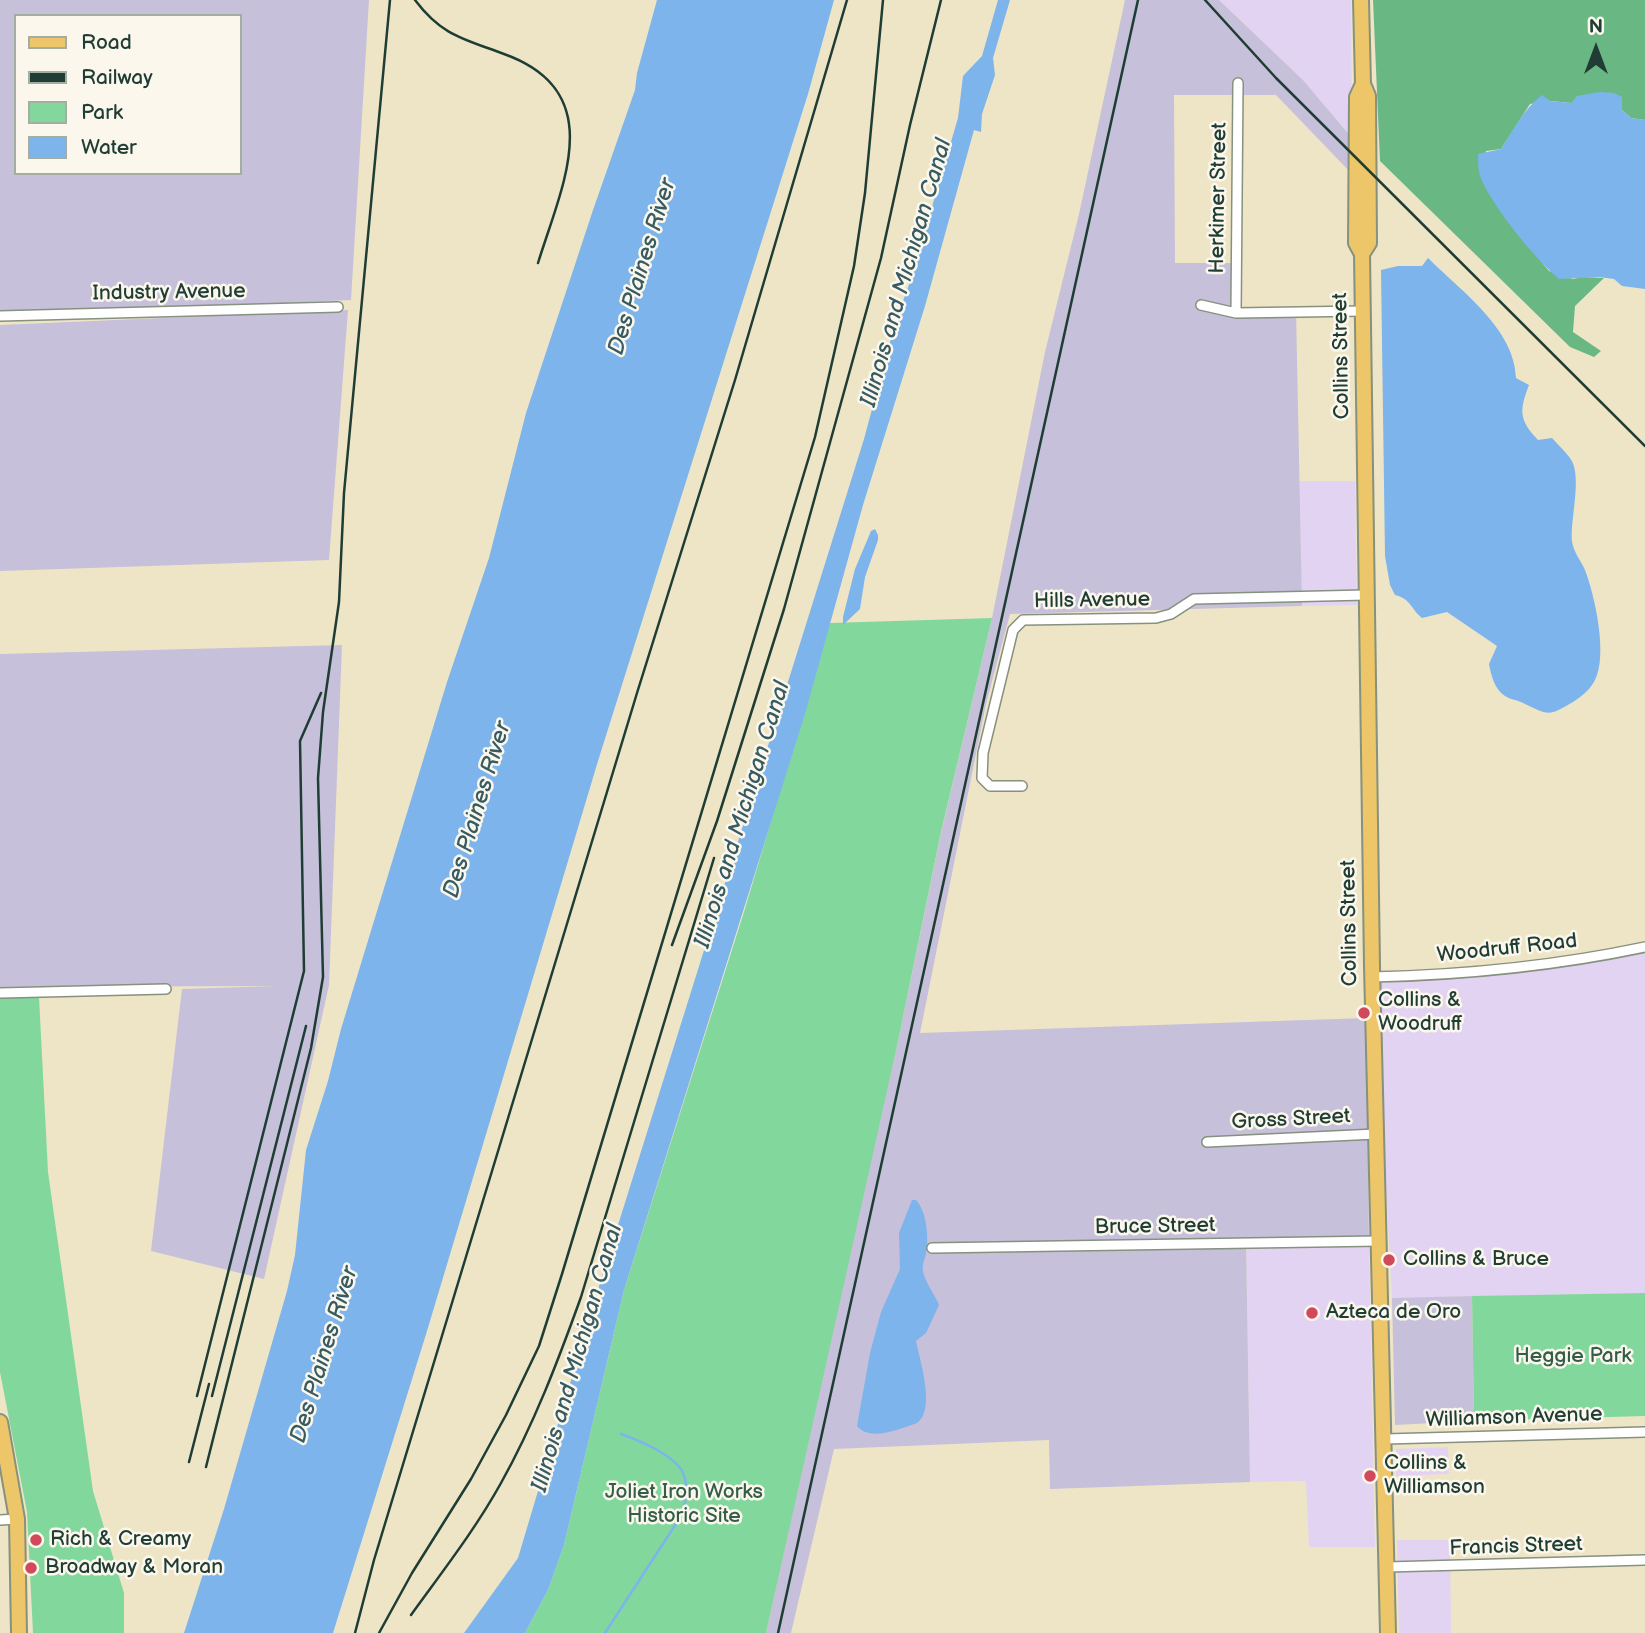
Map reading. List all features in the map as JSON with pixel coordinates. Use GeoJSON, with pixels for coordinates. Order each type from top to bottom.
{"type":"FeatureCollection","features":[{"type":"Feature","properties":{"kind":"main road","name":"Collins Street"},"geometry":{"type":"LineString","coordinates":[[1361,0],[1363,83],[1357,96],[1356,243],[1362,254],[1372,977],[1388,1633]]}},
{"type":"Feature","properties":{"kind":"main road"},"geometry":{"type":"LineString","coordinates":[[0,1422],[16,1519],[19,1633]]}},
{"type":"Feature","properties":{"kind":"street","name":"Herkimer Street"},"geometry":{"type":"LineString","coordinates":[[1236,313],[1238,83]]}},
{"type":"Feature","properties":{"kind":"street"},"geometry":{"type":"LineString","coordinates":[[1201,305],[1236,313],[1363,311]]}},
{"type":"Feature","properties":{"kind":"street","name":"Industry Avenue"},"geometry":{"type":"LineString","coordinates":[[0,316],[338,307]]}},
{"type":"Feature","properties":{"kind":"street","name":"Hills Avenue"},"geometry":{"type":"LineString","coordinates":[[1022,786],[990,786],[982,778],[982,768],[983,753],[1013,630],[1023,620],[1156,618],[1171,614],[1194,599],[1366,595]]}},
{"type":"Feature","properties":{"kind":"street","name":"Woodruff Road"},"geometry":{"type":"LineString","coordinates":[[1372,977],[1436,975],[1557,963],[1645,947]]}},
{"type":"Feature","properties":{"kind":"street"},"geometry":{"type":"LineString","coordinates":[[0,992],[166,989]]}},
{"type":"Feature","properties":{"kind":"street","name":"Gross Street"},"geometry":{"type":"LineString","coordinates":[[1208,1142],[1376,1134]]}},
{"type":"Feature","properties":{"kind":"street","name":"Bruce Street"},"geometry":{"type":"LineString","coordinates":[[932,1248],[1379,1241]]}},
{"type":"Feature","properties":{"kind":"street","name":"Williamson Avenue"},"geometry":{"type":"LineString","coordinates":[[1385,1439],[1645,1432]]}},
{"type":"Feature","properties":{"kind":"street"},"geometry":{"type":"LineString","coordinates":[[0,1520],[16,1519]]}},
{"type":"Feature","properties":{"kind":"street","name":"Francis Street"},"geometry":{"type":"LineString","coordinates":[[1387,1567],[1645,1560]]}},
{"type":"Feature","properties":{"kind":"shaded area"},"geometry":{"type":"Polygon","coordinates":[[[0,0],[369,0],[351,300],[0,316],[0,0]]]}},
{"type":"Feature","properties":{"kind":"shaded area"},"geometry":{"type":"Polygon","coordinates":[[[1125,0],[1219,0],[1303,80],[1352,138],[1353,175],[1276,95],[1174,95],[1175,263],[1240,263],[1240,310],[1296,309],[1302,606],[1010,614],[986,704],[920,1033],[1366,1018],[1369,1241],[1246,1240],[1250,1482],[1050,1489],[1049,1440],[834,1449],[791,1633],[766,1633],[897,1046],[941,833],[992,618],[1045,352],[1079,214],[1125,0]]]}},
{"type":"Feature","properties":{"kind":"shaded area"},"geometry":{"type":"Polygon","coordinates":[[[1219,0],[1351,0],[1352,138],[1303,80],[1219,0]]]}},
{"type":"Feature","properties":{"kind":"shaded area"},"geometry":{"type":"Polygon","coordinates":[[[348,310],[329,560],[0,571],[0,325],[348,310]]]}},
{"type":"Feature","properties":{"kind":"shaded area"},"geometry":{"type":"Polygon","coordinates":[[[1299,481],[1355,481],[1357,605],[1302,606],[1299,481]]]}},
{"type":"Feature","properties":{"kind":"shaded area"},"geometry":{"type":"Polygon","coordinates":[[[342,645],[329,985],[264,1279],[151,1251],[182,989],[275,986],[0,987],[0,654],[342,645]]]}},
{"type":"Feature","properties":{"kind":"shaded area"},"geometry":{"type":"Polygon","coordinates":[[[1645,949],[1645,1293],[1392,1298],[1375,980],[1645,949]]]}},
{"type":"Feature","properties":{"kind":"shaded area"},"geometry":{"type":"Polygon","coordinates":[[[1246,1240],[1369,1241],[1375,1547],[1309,1547],[1306,1481],[1250,1482],[1246,1240]]]}},
{"type":"Feature","properties":{"kind":"shaded area"},"geometry":{"type":"Polygon","coordinates":[[[1472,1296],[1474,1421],[1395,1425],[1392,1298],[1472,1296]]]}},
{"type":"Feature","properties":{"kind":"shaded area"},"geometry":{"type":"Polygon","coordinates":[[[1448,1447],[1449,1474],[1396,1476],[1396,1449],[1448,1447]]]}},
{"type":"Feature","properties":{"kind":"shaded area"},"geometry":{"type":"Polygon","coordinates":[[[1397,1540],[1450,1540],[1451,1633],[1399,1633],[1397,1540]]]}},
{"type":"Feature","properties":{"kind":"green space"},"geometry":{"type":"Polygon","coordinates":[[[1373,0],[1645,0],[1645,120],[1631,118],[1622,110],[1622,97],[1571,103],[1550,101],[1530,104],[1501,149],[1486,151],[1480,175],[1508,221],[1549,271],[1573,279],[1604,278],[1575,306],[1573,332],[1601,351],[1594,357],[1570,347],[1380,161],[1373,0]]]}},
{"type":"Feature","properties":{"kind":"green space","name":"Joliet Iron Works Historic Site"},"geometry":{"type":"Polygon","coordinates":[[[992,618],[941,832],[897,1046],[766,1633],[525,1633],[548,1590],[564,1545],[624,1290],[744,912],[830,623],[992,618]]]}},
{"type":"Feature","properties":{"kind":"green space"},"geometry":{"type":"Polygon","coordinates":[[[39,997],[48,1172],[93,1491],[124,1593],[124,1633],[33,1633],[27,1512],[0,1372],[0,998],[39,997]]]}},
{"type":"Feature","properties":{"kind":"green space","name":"Heggie Park"},"geometry":{"type":"Polygon","coordinates":[[[1645,1293],[1645,1416],[1474,1421],[1472,1296],[1645,1293]]]}},
{"type":"Feature","properties":{"kind":"water","name":"Des Plaines River"},"geometry":{"type":"Polygon","coordinates":[[[657,0],[834,0],[808,94],[598,761],[427,1331],[333,1633],[184,1633],[224,1509],[287,1291],[295,1255],[306,1150],[341,1029],[447,682],[489,558],[526,413],[635,90],[657,0]]]}},
{"type":"Feature","properties":{"kind":"water","name":"Illinois and Michigan Canal"},"geometry":{"type":"Polygon","coordinates":[[[998,0],[1010,0],[993,58],[995,75],[982,114],[981,132],[974,130],[925,306],[863,505],[805,714],[624,1290],[564,1545],[548,1590],[525,1633],[464,1633],[518,1558],[603,1273],[864,439],[896,320],[910,282],[958,118],[963,76],[982,56],[998,0]]]}},
{"type":"Feature","properties":{"kind":"water"},"geometry":{"type":"Polygon","coordinates":[[[1600,92],[1614,93],[1622,97],[1622,110],[1631,118],[1645,120],[1645,289],[1622,286],[1614,279],[1599,277],[1559,279],[1515,231],[1494,202],[1479,173],[1478,154],[1501,149],[1524,113],[1542,95],[1550,101],[1571,103],[1577,96],[1600,92]]]}},
{"type":"Feature","properties":{"kind":"water"},"geometry":{"type":"Polygon","coordinates":[[[1428,258],[1484,312],[1506,343],[1516,378],[1529,385],[1522,409],[1527,427],[1538,440],[1552,438],[1574,466],[1576,486],[1572,541],[1593,595],[1599,625],[1599,669],[1586,692],[1554,712],[1540,711],[1507,697],[1499,690],[1489,664],[1497,646],[1447,612],[1422,618],[1408,602],[1395,595],[1390,585],[1385,556],[1381,270],[1398,266],[1422,266],[1428,258]]]}},
{"type":"Feature","properties":{"kind":"water"},"geometry":{"type":"Polygon","coordinates":[[[875,529],[878,540],[865,577],[860,609],[843,625],[855,569],[871,531],[875,529]]]}},
{"type":"Feature","properties":{"kind":"water"},"geometry":{"type":"Polygon","coordinates":[[[912,1200],[916,1200],[920,1205],[925,1218],[927,1240],[923,1272],[939,1305],[926,1333],[916,1341],[925,1385],[925,1408],[923,1417],[917,1423],[886,1433],[869,1433],[857,1426],[870,1353],[881,1312],[900,1269],[899,1233],[912,1200]]]}},
{"type":"Feature","properties":{"kind":"waterway"},"geometry":{"type":"LineString","coordinates":[[605,1633],[683,1513],[686,1493],[686,1483],[679,1466],[655,1449],[621,1434]]}},
{"type":"Feature","properties":{"kind":"railway"},"geometry":{"type":"LineString","coordinates":[[206,1467],[311,1048],[323,977],[318,778],[323,712],[339,602],[344,493],[390,0]]}},
{"type":"Feature","properties":{"kind":"railway"},"geometry":{"type":"LineString","coordinates":[[415,0],[444,29],[537,71],[557,92],[568,116],[570,144],[558,203],[538,263]]}},
{"type":"Feature","properties":{"kind":"railway"},"geometry":{"type":"LineString","coordinates":[[355,1633],[374,1560],[637,693],[735,380],[847,0]]}},
{"type":"Feature","properties":{"kind":"railway"},"geometry":{"type":"LineString","coordinates":[[379,1633],[506,1415],[539,1346],[562,1274],[815,437],[854,266],[865,193],[883,0]]}},
{"type":"Feature","properties":{"kind":"railway"},"geometry":{"type":"LineString","coordinates":[[672,945],[717,821],[784,609],[881,258],[941,0]]}},
{"type":"Feature","properties":{"kind":"railway"},"geometry":{"type":"LineString","coordinates":[[778,1633],[1138,0]]}},
{"type":"Feature","properties":{"kind":"railway"},"geometry":{"type":"LineString","coordinates":[[1205,0],[1276,78],[1645,446]]}},
{"type":"Feature","properties":{"kind":"railway"},"geometry":{"type":"LineString","coordinates":[[197,1396],[304,971],[300,741],[321,693]]}},
{"type":"Feature","properties":{"kind":"railway"},"geometry":{"type":"LineString","coordinates":[[411,1615],[491,1500],[535,1415],[554,1368],[581,1297],[714,858]]}},
{"type":"Feature","properties":{"kind":"railway"},"geometry":{"type":"LineString","coordinates":[[212,1396],[306,1026]]}},
{"type":"Feature","properties":{"kind":"railway"},"geometry":{"type":"LineString","coordinates":[[189,1462],[209,1384]]}},
{"type":"Feature","properties":{"kind":"place","name":"Collins & Woodruff"},"geometry":{"type":"Point","coordinates":[1364,1013]}},
{"type":"Feature","properties":{"kind":"place","name":"Collins & Bruce"},"geometry":{"type":"Point","coordinates":[1389,1260]}},
{"type":"Feature","properties":{"kind":"place","name":"Azteca de Oro"},"geometry":{"type":"Point","coordinates":[1312,1313]}},
{"type":"Feature","properties":{"kind":"place","name":"Collins & Williamson"},"geometry":{"type":"Point","coordinates":[1370,1476]}},
{"type":"Feature","properties":{"kind":"place","name":"Rich & Creamy"},"geometry":{"type":"Point","coordinates":[36,1540]}},
{"type":"Feature","properties":{"kind":"place","name":"Broadway & Moran"},"geometry":{"type":"Point","coordinates":[31,1568]}}]}
